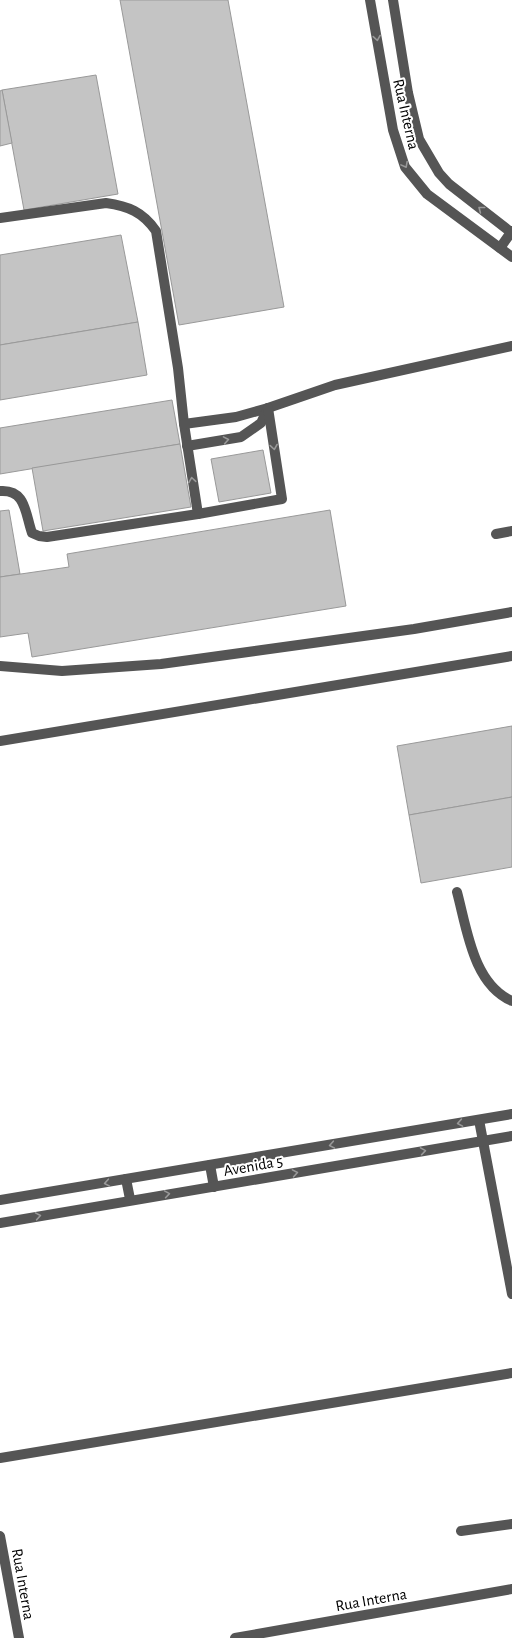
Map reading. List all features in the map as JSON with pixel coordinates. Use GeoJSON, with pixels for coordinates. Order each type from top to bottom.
{"type":"FeatureCollection","features":[{"type":"Feature","properties":{"kind":"lane","name":"Rua Interna"},"geometry":{"type":"LineString","coordinates":[[370,0],[393,130],[405,166],[427,194],[512,257]]}},
{"type":"Feature","properties":{"kind":"lane"},"geometry":{"type":"LineString","coordinates":[[393,0],[408,93],[419,139],[432,163],[449,184],[512,232],[500,248]]}},
{"type":"Feature","properties":{"kind":"lane"},"geometry":{"type":"LineString","coordinates":[[0,218],[106,203],[124,205],[142,216],[156,231],[180,376],[184,424],[198,514]]}},
{"type":"Feature","properties":{"kind":"lane"},"geometry":{"type":"LineString","coordinates":[[184,424],[236,417],[336,385],[512,346]]}},
{"type":"Feature","properties":{"kind":"lane"},"geometry":{"type":"LineString","coordinates":[[187,446],[241,437],[261,423],[268,408]]}},
{"type":"Feature","properties":{"kind":"lane"},"geometry":{"type":"LineString","coordinates":[[0,491],[13,492],[19,496],[32,532],[39,536],[46,537],[198,514],[282,498],[268,408]]}},
{"type":"Feature","properties":{"kind":"lane"},"geometry":{"type":"LineString","coordinates":[[496,534],[512,531]]}},
{"type":"Feature","properties":{"kind":"lane"},"geometry":{"type":"LineString","coordinates":[[0,666],[62,671],[161,664],[414,629],[512,612]]}},
{"type":"Feature","properties":{"kind":"lane"},"geometry":{"type":"LineString","coordinates":[[0,741],[512,656]]}},
{"type":"Feature","properties":{"kind":"lane"},"geometry":{"type":"LineString","coordinates":[[457,892],[480,970],[494,990],[512,1001]]}},
{"type":"Feature","properties":{"kind":"lane","name":"Avenida 5"},"geometry":{"type":"LineString","coordinates":[[0,1200],[512,1114]]}},
{"type":"Feature","properties":{"kind":"lane"},"geometry":{"type":"LineString","coordinates":[[479,1120],[512,1294]]}},
{"type":"Feature","properties":{"kind":"lane","name":"Avenida 5"},"geometry":{"type":"LineString","coordinates":[[0,1223],[512,1136]]}},
{"type":"Feature","properties":{"kind":"lane"},"geometry":{"type":"LineString","coordinates":[[210,1165],[214,1187]]}},
{"type":"Feature","properties":{"kind":"lane"},"geometry":{"type":"LineString","coordinates":[[126,1179],[130,1200]]}},
{"type":"Feature","properties":{"kind":"lane"},"geometry":{"type":"LineString","coordinates":[[0,1458],[512,1373]]}},
{"type":"Feature","properties":{"kind":"lane"},"geometry":{"type":"LineString","coordinates":[[461,1531],[512,1524]]}},
{"type":"Feature","properties":{"kind":"lane","name":"Rua Interna"},"geometry":{"type":"LineString","coordinates":[[0,1536],[19,1638]]}},
{"type":"Feature","properties":{"kind":"lane","name":"Rua Interna"},"geometry":{"type":"LineString","coordinates":[[235,1638],[512,1589]]}},
{"type":"Feature","properties":{"kind":"building"},"geometry":{"type":"Polygon","coordinates":[[[120,0],[228,0],[284,307],[179,325],[120,0]]]}},
{"type":"Feature","properties":{"kind":"building"},"geometry":{"type":"Polygon","coordinates":[[[96,75],[118,194],[24,210],[2,90],[96,75]]]}},
{"type":"Feature","properties":{"kind":"building"},"geometry":{"type":"Polygon","coordinates":[[[2,90],[12,143],[0,146],[0,91],[2,90]]]}},
{"type":"Feature","properties":{"kind":"building"},"geometry":{"type":"Polygon","coordinates":[[[121,235],[138,322],[0,345],[0,255],[121,235]]]}},
{"type":"Feature","properties":{"kind":"building"},"geometry":{"type":"Polygon","coordinates":[[[138,322],[147,375],[0,400],[0,345],[138,322]]]}},
{"type":"Feature","properties":{"kind":"building"},"geometry":{"type":"Polygon","coordinates":[[[172,400],[180,444],[0,474],[0,428],[172,400]]]}},
{"type":"Feature","properties":{"kind":"building"},"geometry":{"type":"Polygon","coordinates":[[[180,444],[191,507],[43,531],[32,468],[180,444]]]}},
{"type":"Feature","properties":{"kind":"building"},"geometry":{"type":"Polygon","coordinates":[[[263,450],[271,493],[219,502],[211,459],[263,450]]]}},
{"type":"Feature","properties":{"kind":"building"},"geometry":{"type":"Polygon","coordinates":[[[9,510],[20,574],[0,577],[0,511],[9,510]]]}},
{"type":"Feature","properties":{"kind":"building"},"geometry":{"type":"Polygon","coordinates":[[[330,510],[346,606],[32,657],[28,633],[0,637],[0,577],[69,567],[67,554],[330,510]]]}},
{"type":"Feature","properties":{"kind":"building"},"geometry":{"type":"Polygon","coordinates":[[[512,726],[512,797],[409,815],[397,746],[512,726]]]}},
{"type":"Feature","properties":{"kind":"building"},"geometry":{"type":"Polygon","coordinates":[[[512,797],[512,867],[421,883],[409,815],[512,797]]]}}]}
